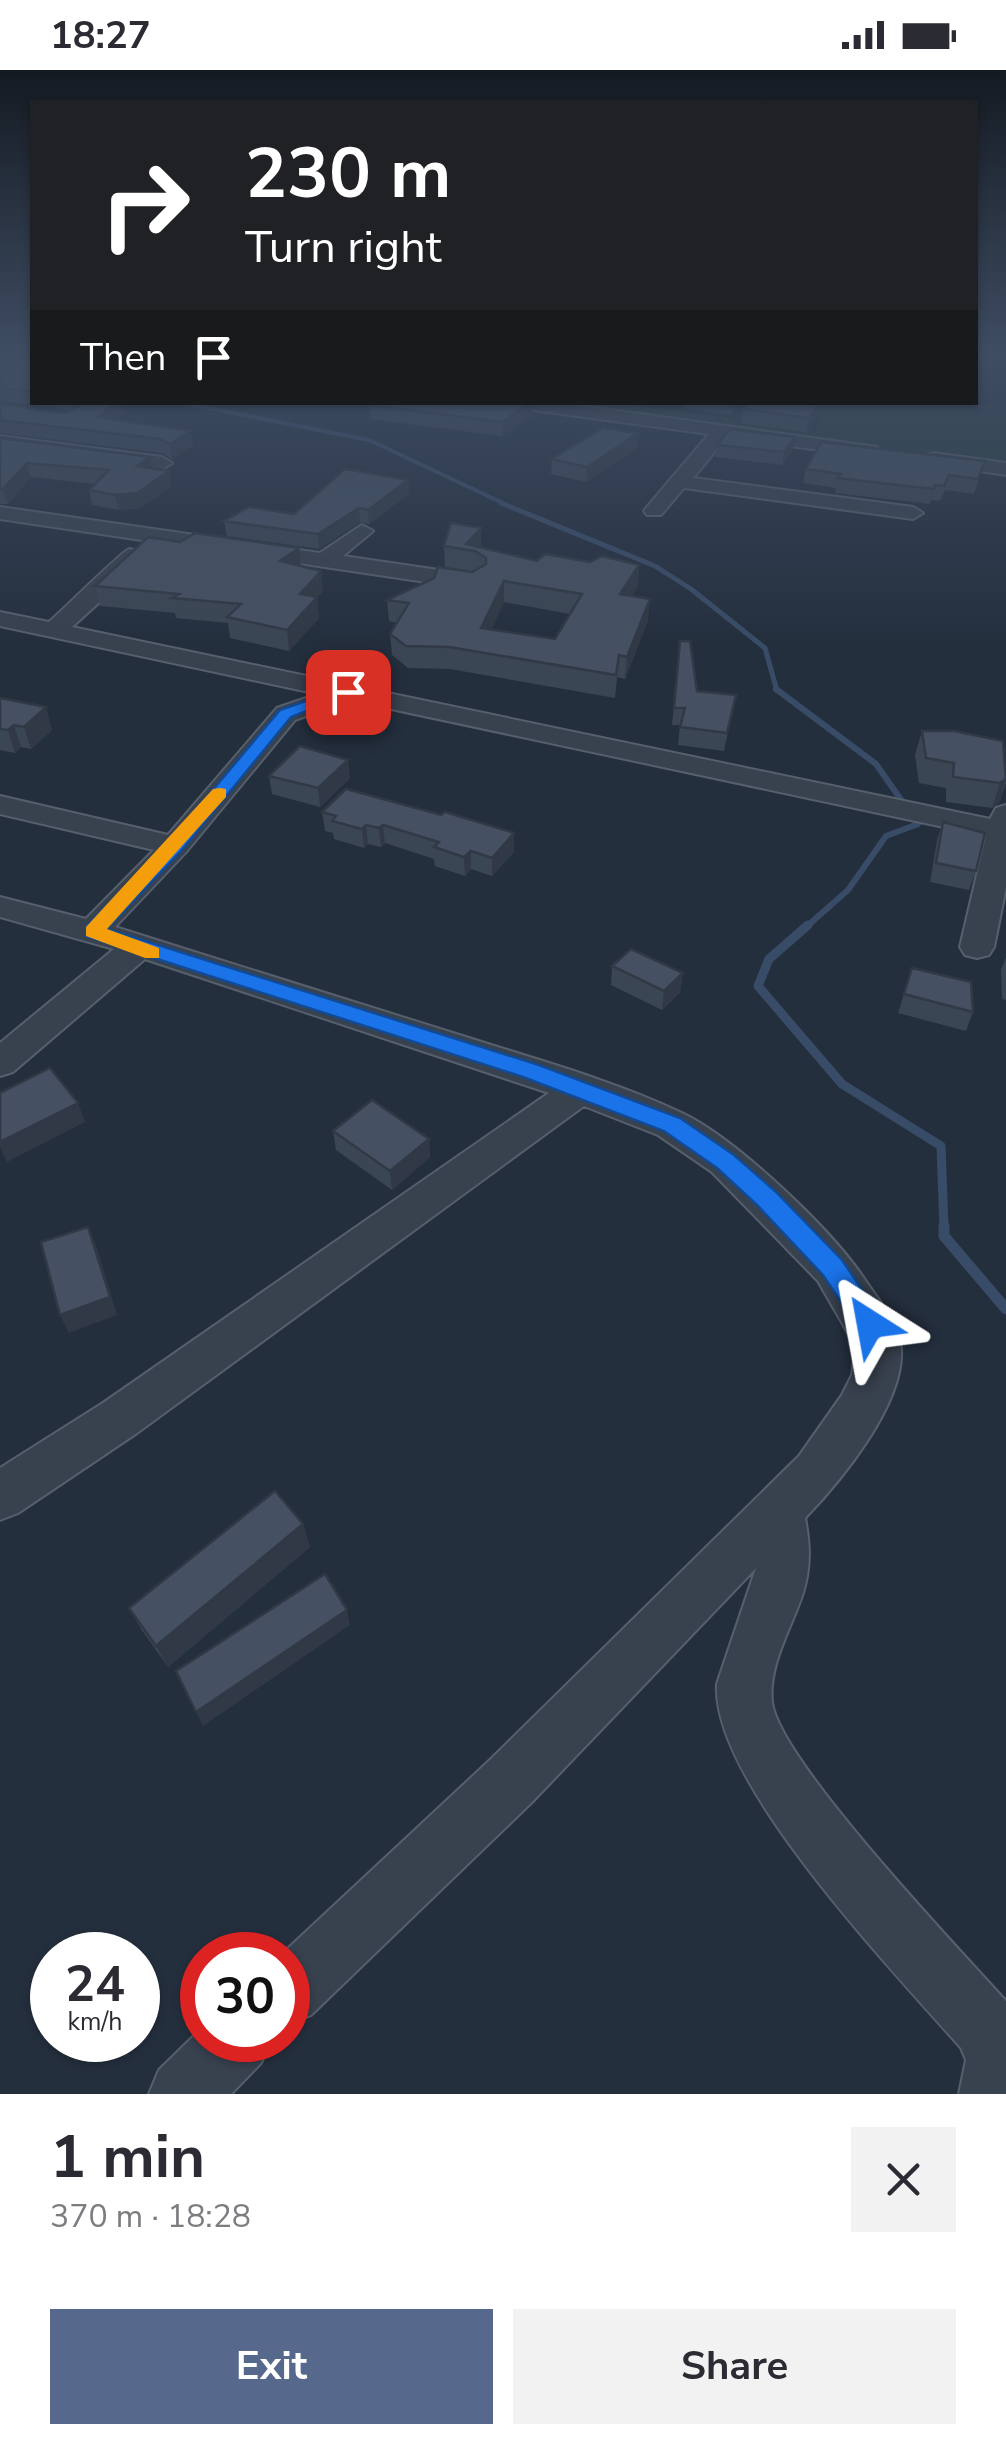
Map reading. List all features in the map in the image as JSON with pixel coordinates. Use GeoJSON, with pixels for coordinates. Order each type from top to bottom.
{"type":"FeatureCollection","features":[{"type":"Feature","properties":{"kind":"street"},"geometry":{"type":"LineString","coordinates":[[73,451],[162,463]]}},
{"type":"Feature","properties":{"kind":"street"},"geometry":{"type":"LineString","coordinates":[[654,511],[705,451]]}},
{"type":"Feature","properties":{"kind":"street"},"geometry":{"type":"LineString","coordinates":[[875,451],[1006,469]]}},
{"type":"Feature","properties":{"kind":"street"},"geometry":{"type":"LineString","coordinates":[[680,482],[913,513]]}},
{"type":"Feature","properties":{"kind":"street"},"geometry":{"type":"LineString","coordinates":[[0,513],[473,582]]}},
{"type":"Feature","properties":{"kind":"street"},"geometry":{"type":"LineString","coordinates":[[324,561],[362,531]]}},
{"type":"Feature","properties":{"kind":"street"},"geometry":{"type":"LineString","coordinates":[[55,630],[107,583],[146,535]]}},
{"type":"Feature","properties":{"kind":"street"},"geometry":{"type":"LineString","coordinates":[[0,620],[887,808],[1005,825],[976,947]]}},
{"type":"Feature","properties":{"kind":"street"},"geometry":{"type":"LineString","coordinates":[[265,674],[286,714]]}},
{"type":"Feature","properties":{"kind":"street"},"geometry":{"type":"LineString","coordinates":[[94,932],[175,846],[286,714],[348,692]]}},
{"type":"Feature","properties":{"kind":"street"},"geometry":{"type":"LineString","coordinates":[[0,805],[175,846]]}},
{"type":"Feature","properties":{"kind":"street"},"geometry":{"type":"LineString","coordinates":[[0,907],[94,932],[580,1090],[672,1124],[726,1162],[832,1268],[870,1324],[880,1346],[875,1375],[860,1410],[816,1472],[511,1782],[310,1971]]}},
{"type":"Feature","properties":{"kind":"street"},"geometry":{"type":"LineString","coordinates":[[0,1063],[136,948]]}},
{"type":"Feature","properties":{"kind":"street"},"geometry":{"type":"LineString","coordinates":[[0,1496],[120,1418],[580,1090]]}},
{"type":"Feature","properties":{"kind":"street"},"geometry":{"type":"LineString","coordinates":[[779,1510],[784,1555],[745,1684],[745,1715],[768,1762],[816,1826],[984,2025],[1000,2059],[993,2094]]}},
{"type":"Feature","properties":{"kind":"street"},"geometry":{"type":"LineString","coordinates":[[183,2094],[216,2062]]}},
{"type":"Feature","properties":{"kind":"green space"},"geometry":{"type":"Polygon","coordinates":[[[889,451],[1006,451],[1006,467],[889,451]]]}},
{"type":"Feature","properties":{"kind":"building"},"geometry":{"type":"Polygon","coordinates":[[[0,451],[106,451],[150,457],[137,466],[169,471],[137,493],[115,495],[89,490],[109,470],[27,463],[0,489],[0,451]]]}},
{"type":"Feature","properties":{"kind":"building"},"geometry":{"type":"Polygon","coordinates":[[[564,451],[610,451],[587,467],[552,459],[564,451]]]}},
{"type":"Feature","properties":{"kind":"building"},"geometry":{"type":"Polygon","coordinates":[[[816,451],[903,451],[985,461],[978,479],[949,475],[944,486],[935,485],[933,489],[838,478],[841,474],[806,469],[816,451]]]}},
{"type":"Feature","properties":{"kind":"building"},"geometry":{"type":"Polygon","coordinates":[[[345,469],[408,480],[368,510],[359,508],[318,534],[224,521],[249,507],[294,514],[345,469]]]}},
{"type":"Feature","properties":{"kind":"building"},"geometry":{"type":"Polygon","coordinates":[[[451,523],[481,528],[466,544],[537,561],[545,554],[590,562],[602,556],[639,565],[620,594],[650,599],[627,657],[619,655],[616,675],[449,647],[406,646],[390,634],[409,603],[387,600],[434,578],[438,567],[472,572],[486,564],[486,558],[475,551],[444,546],[451,523]],[[504,581],[481,628],[555,639],[582,594],[504,581]]]}},
{"type":"Feature","properties":{"kind":"building"},"geometry":{"type":"Polygon","coordinates":[[[195,533],[299,548],[280,561],[321,571],[300,594],[317,597],[287,630],[227,617],[241,604],[95,586],[148,537],[180,542],[195,533]]]}},
{"type":"Feature","properties":{"kind":"building"},"geometry":{"type":"Polygon","coordinates":[[[680,641],[690,641],[697,691],[736,695],[727,733],[680,727],[685,708],[674,708],[680,641]]]}},
{"type":"Feature","properties":{"kind":"building"},"geometry":{"type":"Polygon","coordinates":[[[0,698],[46,707],[24,727],[0,729],[0,698]]]}},
{"type":"Feature","properties":{"kind":"building"},"geometry":{"type":"Polygon","coordinates":[[[922,731],[954,731],[1003,741],[1006,779],[1000,783],[953,777],[954,763],[926,758],[922,731]]]}},
{"type":"Feature","properties":{"kind":"building"},"geometry":{"type":"Polygon","coordinates":[[[300,746],[348,760],[318,788],[269,776],[300,746]]]}},
{"type":"Feature","properties":{"kind":"building"},"geometry":{"type":"Polygon","coordinates":[[[346,789],[514,833],[492,858],[471,851],[464,857],[434,847],[439,842],[383,825],[366,825],[362,829],[332,821],[336,816],[322,812],[346,789]]]}},
{"type":"Feature","properties":{"kind":"building"},"geometry":{"type":"Polygon","coordinates":[[[943,822],[985,833],[976,871],[936,863],[943,822]]]}},
{"type":"Feature","properties":{"kind":"building"},"geometry":{"type":"Polygon","coordinates":[[[631,949],[683,973],[664,991],[612,966],[631,949]]]}},
{"type":"Feature","properties":{"kind":"building"},"geometry":{"type":"Polygon","coordinates":[[[912,968],[971,982],[973,1012],[904,994],[912,968]]]}},
{"type":"Feature","properties":{"kind":"building"},"geometry":{"type":"Polygon","coordinates":[[[50,1068],[78,1103],[0,1142],[0,1093],[50,1068]]]}},
{"type":"Feature","properties":{"kind":"building"},"geometry":{"type":"Polygon","coordinates":[[[372,1100],[429,1139],[390,1171],[333,1131],[372,1100]]]}},
{"type":"Feature","properties":{"kind":"building"},"geometry":{"type":"Polygon","coordinates":[[[88,1227],[110,1297],[60,1315],[41,1242],[88,1227]]]}},
{"type":"Feature","properties":{"kind":"building"},"geometry":{"type":"Polygon","coordinates":[[[275,1491],[303,1524],[156,1646],[129,1608],[275,1491]]]}},
{"type":"Feature","properties":{"kind":"building"},"geometry":{"type":"Polygon","coordinates":[[[325,1574],[347,1610],[196,1712],[176,1671],[325,1574]]]}},
{"type":"Feature","properties":{"kind":"waterway"},"geometry":{"type":"LineString","coordinates":[[393,451],[507,505]]}},
{"type":"Feature","properties":{"kind":"waterway"},"geometry":{"type":"LineString","coordinates":[[501,503],[655,566],[691,589],[765,648],[777,689]]}},
{"type":"Feature","properties":{"kind":"waterway"},"geometry":{"type":"LineString","coordinates":[[777,689],[876,764],[918,824],[886,836],[848,890],[805,928]]}},
{"type":"Feature","properties":{"kind":"waterway"},"geometry":{"type":"LineString","coordinates":[[808,925],[769,959],[758,986],[842,1084],[941,1146],[944,1228]]}},
{"type":"Feature","properties":{"kind":"waterway"},"geometry":{"type":"LineString","coordinates":[[944,1228],[944,1236],[1006,1309]]}},
{"type":"Feature","properties":{"kind":"slow traffic"},"geometry":{"type":"LineString","coordinates":[[152,953],[94,932],[220,793]]}},
{"type":"Feature","properties":{"kind":"route"},"geometry":{"type":"LineString","coordinates":[[348,692],[286,714],[175,846],[94,932],[531,1071],[672,1124],[726,1162],[766,1198],[832,1268],[870,1324]]}}]}
